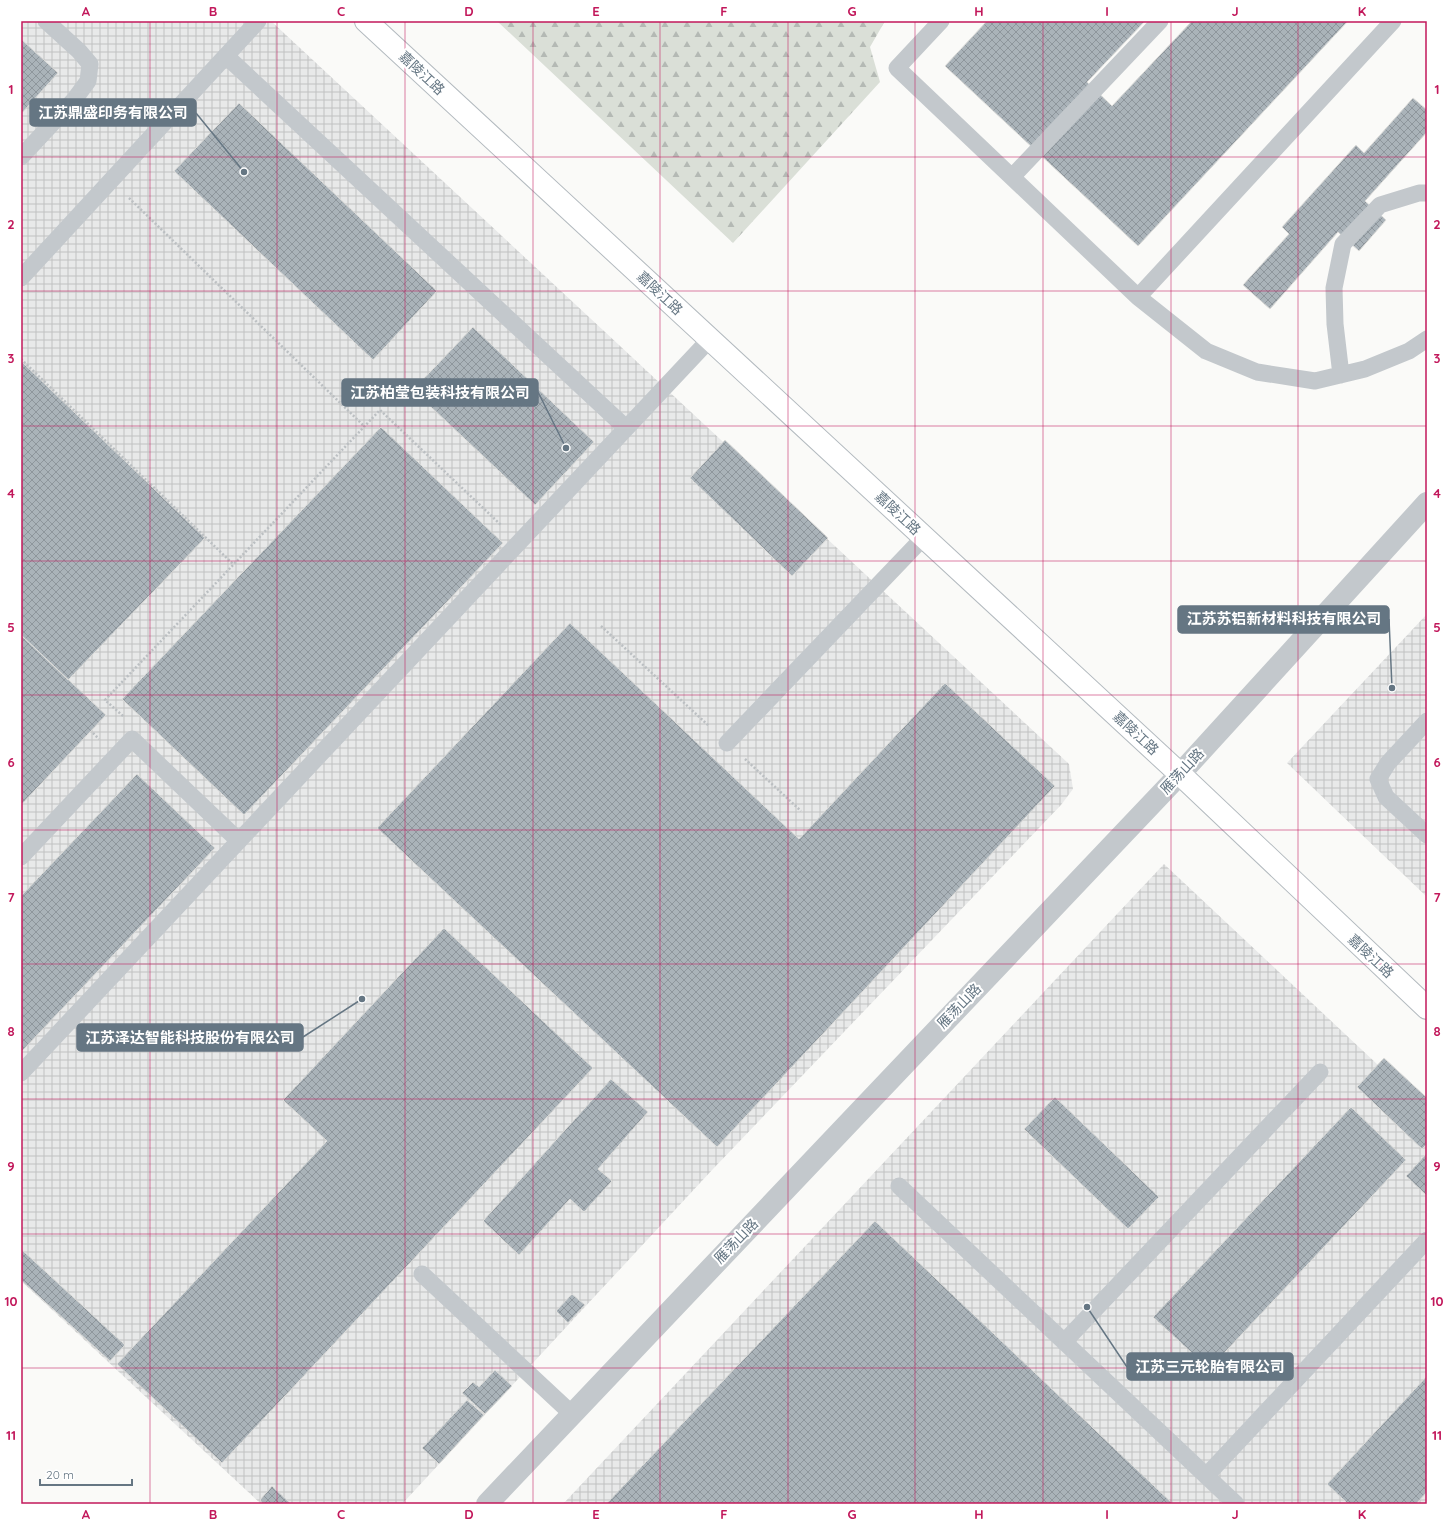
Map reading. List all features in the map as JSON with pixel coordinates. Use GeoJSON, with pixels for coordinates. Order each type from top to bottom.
{"type":"FeatureCollection","features":[{"type":"Feature","properties":{"kind":"street","name":"嘉陵江路"},"geometry":{"type":"LineString","coordinates":[[366,21],[1180,774],[1427,1008]]}},
{"type":"Feature","properties":{"kind":"street","name":"雁荡山路"},"geometry":{"type":"LineString","coordinates":[[486,1504],[1180,774],[1427,503]]}},
{"type":"Feature","properties":{"kind":"lane"},"geometry":{"type":"LineString","coordinates":[[21,157],[74,100],[88,81],[90,64],[79,51],[46,21]]}},
{"type":"Feature","properties":{"kind":"lane"},"geometry":{"type":"LineString","coordinates":[[21,278],[258,21]]}},
{"type":"Feature","properties":{"kind":"lane"},"geometry":{"type":"LineString","coordinates":[[941,21],[897,68],[1138,297],[1206,351],[1257,372],[1315,381],[1366,369],[1409,350],[1427,339]]}},
{"type":"Feature","properties":{"kind":"lane"},"geometry":{"type":"LineString","coordinates":[[1012,177],[1160,21]]}},
{"type":"Feature","properties":{"kind":"lane"},"geometry":{"type":"LineString","coordinates":[[1138,297],[1393,21]]}},
{"type":"Feature","properties":{"kind":"lane"},"geometry":{"type":"LineString","coordinates":[[226,56],[626,428]]}},
{"type":"Feature","properties":{"kind":"lane"},"geometry":{"type":"LineString","coordinates":[[1341,375],[1335,324],[1334,288],[1343,244],[1380,205],[1420,193],[1427,193]]}},
{"type":"Feature","properties":{"kind":"lane"},"geometry":{"type":"LineString","coordinates":[[21,1073],[710,339]]}},
{"type":"Feature","properties":{"kind":"lane"},"geometry":{"type":"LineString","coordinates":[[727,743],[924,537]]}},
{"type":"Feature","properties":{"kind":"lane"},"geometry":{"type":"LineString","coordinates":[[1427,721],[1388,763],[1378,779],[1386,797],[1427,835]]}},
{"type":"Feature","properties":{"kind":"lane"},"geometry":{"type":"LineString","coordinates":[[21,858],[132,739],[239,841]]}},
{"type":"Feature","properties":{"kind":"lane"},"geometry":{"type":"LineString","coordinates":[[1064,1342],[1320,1072]]}},
{"type":"Feature","properties":{"kind":"lane"},"geometry":{"type":"LineString","coordinates":[[899,1186],[1236,1504]]}},
{"type":"Feature","properties":{"kind":"lane"},"geometry":{"type":"LineString","coordinates":[[1206,1476],[1427,1240]]}},
{"type":"Feature","properties":{"kind":"lane"},"geometry":{"type":"LineString","coordinates":[[422,1274],[572,1414]]}},
{"type":"Feature","properties":{"kind":"path"},"geometry":{"type":"LineString","coordinates":[[111,181],[364,426]]}},
{"type":"Feature","properties":{"kind":"path"},"geometry":{"type":"LineString","coordinates":[[21,359],[233,564]]}},
{"type":"Feature","properties":{"kind":"path"},"geometry":{"type":"LineString","coordinates":[[132,739],[139,732],[105,700],[380,410],[519,542]]}},
{"type":"Feature","properties":{"kind":"path"},"geometry":{"type":"LineString","coordinates":[[601,626],[801,811]]}},
{"type":"Feature","properties":{"kind":"shaded area"},"geometry":{"type":"Polygon","coordinates":[[[21,21],[271,21],[1069,764],[1073,789],[1061,805],[713,1169],[402,1504],[261,1504],[21,1281],[21,21]]]}},
{"type":"Feature","properties":{"kind":"shaded area"},"geometry":{"type":"Polygon","coordinates":[[[1427,614],[1427,897],[1287,763],[1427,614]]]}},
{"type":"Feature","properties":{"kind":"shaded area"},"geometry":{"type":"Polygon","coordinates":[[[1164,864],[1427,1111],[1427,1504],[563,1504],[1164,864]]]}},
{"type":"Feature","properties":{"kind":"green space"},"geometry":{"type":"Polygon","coordinates":[[[497,21],[885,21],[870,47],[880,82],[733,243],[497,21]]]}},
{"type":"Feature","properties":{"kind":"building"},"geometry":{"type":"Polygon","coordinates":[[[987,21],[1145,21],[1087,82],[1112,106],[1192,21],[1348,21],[1138,246],[945,66],[987,21]]]}},
{"type":"Feature","properties":{"kind":"building"},"geometry":{"type":"Polygon","coordinates":[[[21,39],[58,73],[21,114],[21,39]]]}},
{"type":"Feature","properties":{"kind":"building"},"geometry":{"type":"Polygon","coordinates":[[[1413,98],[1427,110],[1427,132],[1365,201],[1386,220],[1359,251],[1338,232],[1270,309],[1243,285],[1289,234],[1282,227],[1356,145],[1364,153],[1413,98]]]}},
{"type":"Feature","properties":{"kind":"building"},"geometry":{"type":"Polygon","coordinates":[[[239,103],[437,291],[373,360],[174,171],[239,103]]]}},
{"type":"Feature","properties":{"kind":"building"},"geometry":{"type":"Polygon","coordinates":[[[473,327],[594,442],[535,505],[413,390],[473,327]]]}},
{"type":"Feature","properties":{"kind":"building"},"geometry":{"type":"Polygon","coordinates":[[[21,361],[205,538],[68,680],[21,635],[21,361]]]}},
{"type":"Feature","properties":{"kind":"building"},"geometry":{"type":"Polygon","coordinates":[[[381,427],[503,543],[244,815],[122,699],[381,427]]]}},
{"type":"Feature","properties":{"kind":"building"},"geometry":{"type":"Polygon","coordinates":[[[725,440],[828,538],[792,576],[690,478],[725,440]]]}},
{"type":"Feature","properties":{"kind":"building"},"geometry":{"type":"Polygon","coordinates":[[[570,623],[799,839],[945,683],[1055,786],[717,1147],[377,828],[570,623]]]}},
{"type":"Feature","properties":{"kind":"building"},"geometry":{"type":"Polygon","coordinates":[[[21,635],[106,715],[21,805],[21,635]]]}},
{"type":"Feature","properties":{"kind":"building"},"geometry":{"type":"Polygon","coordinates":[[[137,774],[215,848],[21,1052],[21,896],[137,774]]]}},
{"type":"Feature","properties":{"kind":"building"},"geometry":{"type":"Polygon","coordinates":[[[444,928],[593,1068],[222,1463],[117,1364],[327,1141],[283,1100],[444,928]]]}},
{"type":"Feature","properties":{"kind":"building"},"geometry":{"type":"Polygon","coordinates":[[[1384,1058],[1427,1098],[1427,1144],[1422,1149],[1357,1087],[1384,1058]]]}},
{"type":"Feature","properties":{"kind":"building"},"geometry":{"type":"Polygon","coordinates":[[[611,1079],[648,1112],[598,1169],[612,1181],[584,1212],[570,1199],[519,1255],[483,1221],[611,1079]]]}},
{"type":"Feature","properties":{"kind":"building"},"geometry":{"type":"Polygon","coordinates":[[[1055,1097],[1159,1197],[1128,1229],[1024,1129],[1055,1097]]]}},
{"type":"Feature","properties":{"kind":"building"},"geometry":{"type":"Polygon","coordinates":[[[1351,1107],[1406,1160],[1209,1369],[1153,1317],[1351,1107]]]}},
{"type":"Feature","properties":{"kind":"building"},"geometry":{"type":"Polygon","coordinates":[[[1427,1153],[1427,1196],[1406,1176],[1427,1153]]]}},
{"type":"Feature","properties":{"kind":"building"},"geometry":{"type":"Polygon","coordinates":[[[875,1221],[1173,1504],[606,1504],[875,1221]]]}},
{"type":"Feature","properties":{"kind":"building"},"geometry":{"type":"Polygon","coordinates":[[[21,1249],[125,1345],[110,1361],[21,1280],[21,1249]]]}},
{"type":"Feature","properties":{"kind":"building"},"geometry":{"type":"Polygon","coordinates":[[[572,1294],[585,1305],[568,1323],[556,1311],[572,1294]]]}},
{"type":"Feature","properties":{"kind":"building"},"geometry":{"type":"Polygon","coordinates":[[[495,1370],[512,1386],[485,1414],[462,1393],[473,1382],[479,1387],[495,1370]]]}},
{"type":"Feature","properties":{"kind":"building"},"geometry":{"type":"Polygon","coordinates":[[[1427,1376],[1427,1492],[1416,1504],[1348,1504],[1327,1484],[1427,1376]]]}},
{"type":"Feature","properties":{"kind":"building"},"geometry":{"type":"Polygon","coordinates":[[[467,1400],[484,1415],[439,1464],[422,1448],[467,1400]]]}},
{"type":"Feature","properties":{"kind":"building"},"geometry":{"type":"Polygon","coordinates":[[[272,1486],[291,1504],[263,1504],[260,1500],[272,1486]]]}},
{"type":"Feature","properties":{"kind":"place","name":"江苏鼎盛印务有限公司"},"geometry":{"type":"Point","coordinates":[244,172]}},
{"type":"Feature","properties":{"kind":"place","name":"江苏柏莹包装科技有限公司"},"geometry":{"type":"Point","coordinates":[566,448]}},
{"type":"Feature","properties":{"kind":"place","name":"江苏苏铝新材料科技有限公司"},"geometry":{"type":"Point","coordinates":[1392,688]}},
{"type":"Feature","properties":{"kind":"place","name":"江苏泽达智能科技股份有限公司"},"geometry":{"type":"Point","coordinates":[362,999]}},
{"type":"Feature","properties":{"kind":"place","name":"江苏三元轮胎有限公司"},"geometry":{"type":"Point","coordinates":[1087,1307]}}]}
